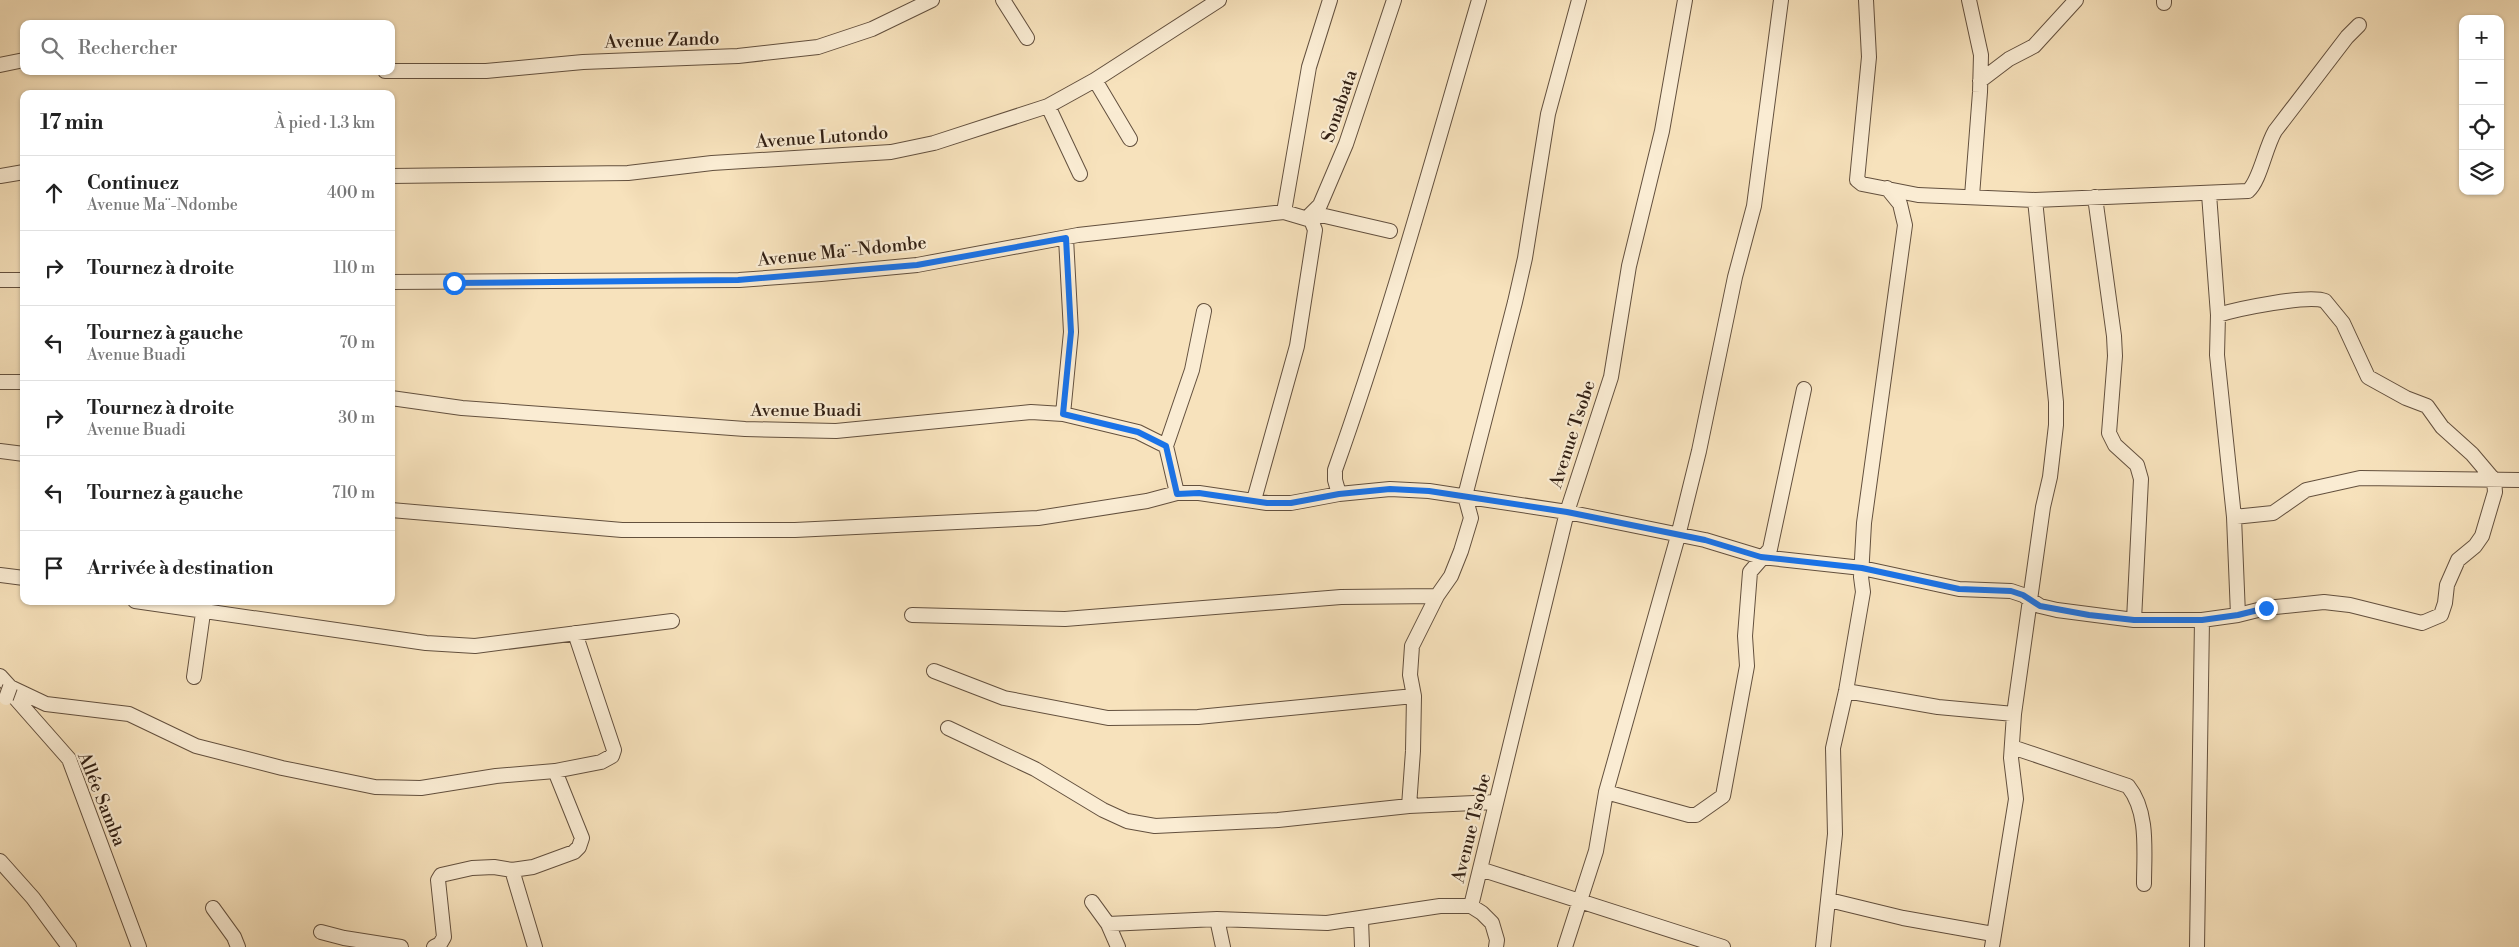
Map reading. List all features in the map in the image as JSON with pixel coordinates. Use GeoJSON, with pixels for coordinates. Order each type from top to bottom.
{"type":"FeatureCollection","features":[{"type":"Feature","properties":{"kind":"street","name":"Avenue Zando"},"geometry":{"type":"LineString","coordinates":[[395,71],[486,71],[583,62],[738,56],[818,47],[872,29],[932,0]]}},
{"type":"Feature","properties":{"kind":"street"},"geometry":{"type":"LineString","coordinates":[[1003,0],[1027,38]]}},
{"type":"Feature","properties":{"kind":"street","name":"Avenue Lutondo"},"geometry":{"type":"LineString","coordinates":[[395,176],[628,173],[712,163],[891,152],[977,130],[1048,106],[1095,80],[1219,0]]}},
{"type":"Feature","properties":{"kind":"street"},"geometry":{"type":"LineString","coordinates":[[1330,0],[1309,67],[1289,212],[1310,219],[1325,216],[1390,231]]}},
{"type":"Feature","properties":{"kind":"street","name":"Sonabata"},"geometry":{"type":"LineString","coordinates":[[1310,219],[1320,205],[1346,144],[1394,0]]}},
{"type":"Feature","properties":{"kind":"street"},"geometry":{"type":"LineString","coordinates":[[1339,494],[1335,470],[1356,410],[1406,248],[1479,0]]}},
{"type":"Feature","properties":{"kind":"street"},"geometry":{"type":"LineString","coordinates":[[1409,806],[1414,696],[1410,675],[1412,646],[1437,596],[1451,576],[1471,518],[1465,496],[1515,302],[1525,258],[1548,114],[1579,0]]}},
{"type":"Feature","properties":{"kind":"street","name":"Avenue Tsobe"},"geometry":{"type":"LineString","coordinates":[[1471,906],[1567,512],[1611,376],[1628,266],[1662,131],[1684,0]]}},
{"type":"Feature","properties":{"kind":"street"},"geometry":{"type":"LineString","coordinates":[[1565,947],[1596,851],[1606,792],[1678,536],[1699,451],[1735,277],[1754,206],[1781,0]]}},
{"type":"Feature","properties":{"kind":"street"},"geometry":{"type":"LineString","coordinates":[[1866,0],[1869,57],[1857,180],[1862,184],[1918,194],[2035,200],[2209,194],[2240,192],[2254,186],[2266,146],[2275,131],[2347,37],[2359,25]]}},
{"type":"Feature","properties":{"kind":"street"},"geometry":{"type":"LineString","coordinates":[[1969,0],[1981,55],[1972,196]]}},
{"type":"Feature","properties":{"kind":"street"},"geometry":{"type":"LineString","coordinates":[[1980,81],[2009,58],[2034,46],[2076,0]]}},
{"type":"Feature","properties":{"kind":"street"},"geometry":{"type":"LineString","coordinates":[[0,65],[20,61]]}},
{"type":"Feature","properties":{"kind":"street"},"geometry":{"type":"LineString","coordinates":[[1095,80],[1130,139]]}},
{"type":"Feature","properties":{"kind":"street"},"geometry":{"type":"LineString","coordinates":[[1048,106],[1080,174]]}},
{"type":"Feature","properties":{"kind":"street"},"geometry":{"type":"LineString","coordinates":[[0,176],[20,173]]}},
{"type":"Feature","properties":{"kind":"street"},"geometry":{"type":"LineString","coordinates":[[1887,188],[1900,204],[1905,217]]}},
{"type":"Feature","properties":{"kind":"street"},"geometry":{"type":"LineString","coordinates":[[1823,947],[1829,900],[1830,860],[1835,834],[1833,748],[1846,691],[1863,592],[1864,523],[1905,217],[1918,194]]}},
{"type":"Feature","properties":{"kind":"street"},"geometry":{"type":"LineString","coordinates":[[2209,194],[2218,315],[2217,355],[2234,517],[2238,615]]}},
{"type":"Feature","properties":{"kind":"street"},"geometry":{"type":"LineString","coordinates":[[2096,197],[2114,336],[2115,356],[2109,433],[2115,444],[2136,465],[2141,479],[2134,620]]}},
{"type":"Feature","properties":{"kind":"street"},"geometry":{"type":"LineString","coordinates":[[1829,900],[1992,941],[2016,799],[2011,758],[2014,714],[2029,599],[2043,507],[2050,477],[2056,425],[2056,402],[2035,200]]}},
{"type":"Feature","properties":{"kind":"street","name":"Avenue Ma¨-Ndombe"},"geometry":{"type":"LineString","coordinates":[[395,282],[738,280],[917,265],[1066,238],[1210,218],[1289,212]]}},
{"type":"Feature","properties":{"kind":"street"},"geometry":{"type":"LineString","coordinates":[[1254,500],[1296,346],[1316,230],[1310,219]]}},
{"type":"Feature","properties":{"kind":"street"},"geometry":{"type":"LineString","coordinates":[[1063,414],[1071,332],[1066,238]]}},
{"type":"Feature","properties":{"kind":"street"},"geometry":{"type":"LineString","coordinates":[[0,280],[20,280]]}},
{"type":"Feature","properties":{"kind":"street"},"geometry":{"type":"LineString","coordinates":[[395,510],[622,530],[795,530],[1038,518],[1147,501],[1177,494],[1199,493],[1291,503],[1339,494],[1390,489],[1465,496],[1567,512],[1705,540],[1761,557],[1862,568],[1959,589],[2011,591],[2040,606],[2134,620],[2202,620],[2238,615],[2266,608],[2329,602],[2419,622],[2435,619],[2441,615],[2447,585],[2458,560],[2475,546],[2482,536],[2495,492],[2494,480],[2472,454],[2442,427],[2427,406],[2406,398],[2368,377],[2343,323],[2325,301],[2320,298],[2236,310],[2218,315]]}},
{"type":"Feature","properties":{"kind":"street"},"geometry":{"type":"LineString","coordinates":[[1177,494],[1166,446],[1192,370],[1204,311]]}},
{"type":"Feature","properties":{"kind":"street"},"geometry":{"type":"LineString","coordinates":[[0,382],[20,382]]}},
{"type":"Feature","properties":{"kind":"street"},"geometry":{"type":"LineString","coordinates":[[1606,792],[1689,815],[1696,815],[1723,796],[1747,666],[1746,636],[1750,572],[1770,548],[1804,389]]}},
{"type":"Feature","properties":{"kind":"street","name":"Avenue Buadi"},"geometry":{"type":"LineString","coordinates":[[395,399],[462,408],[745,429],[836,431],[1031,412],[1063,414],[1138,432],[1166,446]]}},
{"type":"Feature","properties":{"kind":"street"},"geometry":{"type":"LineString","coordinates":[[0,451],[20,454]]}},
{"type":"Feature","properties":{"kind":"street"},"geometry":{"type":"LineString","coordinates":[[2234,517],[2273,513],[2306,490],[2338,481],[2381,477],[2519,480]]}},
{"type":"Feature","properties":{"kind":"street"},"geometry":{"type":"LineString","coordinates":[[0,575],[20,578]]}},
{"type":"Feature","properties":{"kind":"street"},"geometry":{"type":"LineString","coordinates":[[912,615],[1065,619],[1342,597],[1437,596]]}},
{"type":"Feature","properties":{"kind":"street"},"geometry":{"type":"LineString","coordinates":[[158,605],[203,613],[426,643],[465,645],[672,621]]}},
{"type":"Feature","properties":{"kind":"street"},"geometry":{"type":"LineString","coordinates":[[194,677],[203,613]]}},
{"type":"Feature","properties":{"kind":"street"},"geometry":{"type":"LineString","coordinates":[[2197,947],[2202,620]]}},
{"type":"Feature","properties":{"kind":"street"},"geometry":{"type":"LineString","coordinates":[[4,691],[46,704],[129,714],[196,746],[282,768],[375,787],[421,788],[496,776],[555,771],[601,762],[612,756],[614,750],[575,633]]}},
{"type":"Feature","properties":{"kind":"street"},"geometry":{"type":"LineString","coordinates":[[934,670],[1004,698],[1108,718],[1198,717],[1414,696]]}},
{"type":"Feature","properties":{"kind":"street","name":"Allée Samba"},"geometry":{"type":"LineString","coordinates":[[0,676],[4,691],[20,702],[69,759],[138,947]]}},
{"type":"Feature","properties":{"kind":"street"},"geometry":{"type":"LineString","coordinates":[[1846,691],[1938,707],[2014,714]]}},
{"type":"Feature","properties":{"kind":"street"},"geometry":{"type":"LineString","coordinates":[[948,728],[1035,769],[1103,810],[1127,821],[1155,826],[1278,820],[1409,806],[1496,802]]}},
{"type":"Feature","properties":{"kind":"street"},"geometry":{"type":"LineString","coordinates":[[2012,747],[2128,786],[2137,797],[2143,830],[2144,884]]}},
{"type":"Feature","properties":{"kind":"street"},"geometry":{"type":"LineString","coordinates":[[434,947],[440,944],[444,937],[439,877],[472,868],[494,867],[512,870],[533,867],[574,852],[582,842],[555,771]]}},
{"type":"Feature","properties":{"kind":"street"},"geometry":{"type":"LineString","coordinates":[[0,860],[69,947]]}},
{"type":"Feature","properties":{"kind":"street"},"geometry":{"type":"LineString","coordinates":[[1480,869],[1716,946]]}},
{"type":"Feature","properties":{"kind":"street"},"geometry":{"type":"LineString","coordinates":[[512,870],[535,947]]}},
{"type":"Feature","properties":{"kind":"street"},"geometry":{"type":"LineString","coordinates":[[1092,902],[1108,924],[1118,947]]}},
{"type":"Feature","properties":{"kind":"street"},"geometry":{"type":"LineString","coordinates":[[1108,924],[1217,919],[1327,923],[1440,906],[1471,906],[1492,922],[1497,940],[1496,947]]}},
{"type":"Feature","properties":{"kind":"street"},"geometry":{"type":"LineString","coordinates":[[213,908],[234,937],[238,947]]}},
{"type":"Feature","properties":{"kind":"street"},"geometry":{"type":"LineString","coordinates":[[1217,919],[1224,947]]}},
{"type":"Feature","properties":{"kind":"street"},"geometry":{"type":"LineString","coordinates":[[1361,919],[1362,947]]}},
{"type":"Feature","properties":{"kind":"street"},"geometry":{"type":"LineString","coordinates":[[321,932],[344,938],[401,947]]}},
{"type":"Feature","properties":{"kind":"route"},"geometry":{"type":"LineString","coordinates":[[454,283],[604,283],[738,280],[821,274],[917,265],[1066,238],[1071,332],[1063,414],[1138,432],[1150,436],[1166,446],[1177,494],[1199,493],[1230,499],[1254,500],[1267,503],[1291,503],[1339,494],[1390,489],[1429,491],[1567,512],[1623,525],[1705,540],[1761,557],[1862,568],[1959,589],[2011,591],[2023,595],[2040,606],[2089,615],[2134,620],[2202,620],[2238,615],[2266,608]]}}]}
